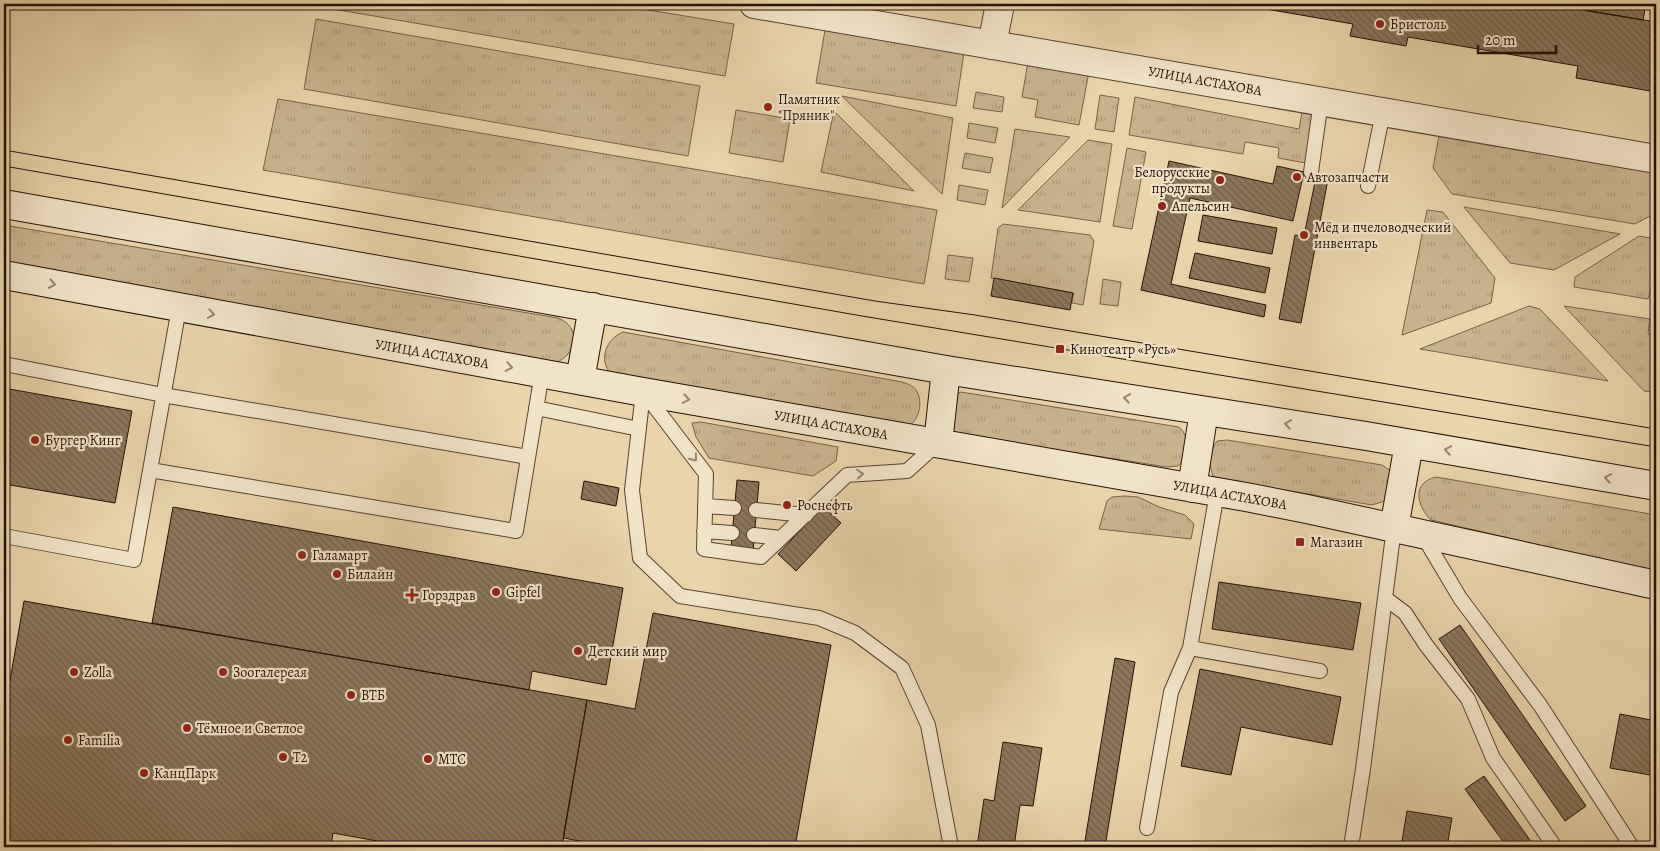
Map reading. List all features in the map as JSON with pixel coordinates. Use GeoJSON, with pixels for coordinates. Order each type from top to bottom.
{"type":"FeatureCollection","features":[{"type":"Feature","properties":{"kind":"main road","name":"УЛИЦА АСТАХОВА"},"geometry":{"type":"LineString","coordinates":[[754,4],[1656,159]]}},
{"type":"Feature","properties":{"kind":"main road"},"geometry":{"type":"LineString","coordinates":[[992,44],[1000,4]]}},
{"type":"Feature","properties":{"kind":"main road"},"geometry":{"type":"LineString","coordinates":[[4,204],[946,370],[1410,444],[1656,486]]}},
{"type":"Feature","properties":{"kind":"main road","name":"УЛИЦА АСТАХОВА"},"geometry":{"type":"LineString","coordinates":[[4,275],[643,392],[1307,509],[1656,585]]}},
{"type":"Feature","properties":{"kind":"main road"},"geometry":{"type":"LineString","coordinates":[[580,380],[593,307]]}},
{"type":"Feature","properties":{"kind":"main road"},"geometry":{"type":"LineString","coordinates":[[938,444],[946,370]]}},
{"type":"Feature","properties":{"kind":"main road"},"geometry":{"type":"LineString","coordinates":[[1204,411],[1205,490]]}},
{"type":"Feature","properties":{"kind":"main road"},"geometry":{"type":"LineString","coordinates":[[1394,528],[1410,444]]}},
{"type":"Feature","properties":{"kind":"lane"},"geometry":{"type":"LineString","coordinates":[[1311,172],[1321,101]]}},
{"type":"Feature","properties":{"kind":"lane"},"geometry":{"type":"LineString","coordinates":[[1368,186],[1383,112]]}},
{"type":"Feature","properties":{"kind":"lane"},"geometry":{"type":"LineString","coordinates":[[4,536],[134,560],[179,308]]}},
{"type":"Feature","properties":{"kind":"lane"},"geometry":{"type":"LineString","coordinates":[[4,364],[163,395],[528,457]]}},
{"type":"Feature","properties":{"kind":"lane"},"geometry":{"type":"LineString","coordinates":[[150,470],[516,532],[542,373]]}},
{"type":"Feature","properties":{"kind":"lane"},"geometry":{"type":"LineString","coordinates":[[643,392],[706,474],[704,549],[761,557],[847,475],[907,471],[938,444]]}},
{"type":"Feature","properties":{"kind":"lane"},"geometry":{"type":"LineString","coordinates":[[643,392],[632,490],[640,558],[680,596],[819,618],[854,633],[902,668],[928,725],[951,847]]}},
{"type":"Feature","properties":{"kind":"lane"},"geometry":{"type":"LineString","coordinates":[[536,408],[639,429]]}},
{"type":"Feature","properties":{"kind":"lane"},"geometry":{"type":"LineString","coordinates":[[1147,828],[1171,692],[1190,648],[1205,490]]}},
{"type":"Feature","properties":{"kind":"lane"},"geometry":{"type":"LineString","coordinates":[[705,506],[734,508]]}},
{"type":"Feature","properties":{"kind":"lane"},"geometry":{"type":"LineString","coordinates":[[756,510],[806,515]]}},
{"type":"Feature","properties":{"kind":"lane"},"geometry":{"type":"LineString","coordinates":[[1351,847],[1363,770],[1394,528]]}},
{"type":"Feature","properties":{"kind":"lane"},"geometry":{"type":"LineString","coordinates":[[704,531],[732,533]]}},
{"type":"Feature","properties":{"kind":"lane"},"geometry":{"type":"LineString","coordinates":[[1421,534],[1460,598],[1540,705],[1632,847]]}},
{"type":"Feature","properties":{"kind":"lane"},"geometry":{"type":"LineString","coordinates":[[754,535],[781,538]]}},
{"type":"Feature","properties":{"kind":"lane"},"geometry":{"type":"LineString","coordinates":[[1385,598],[1405,613],[1426,645],[1468,699],[1493,758],[1555,847]]}},
{"type":"Feature","properties":{"kind":"lane"},"geometry":{"type":"LineString","coordinates":[[1190,648],[1320,672]]}},
{"type":"Feature","properties":{"kind":"green space"},"geometry":{"type":"Polygon","coordinates":[[[322,4],[612,4],[734,24],[725,76],[321,7],[322,4]]]}},
{"type":"Feature","properties":{"kind":"green space"},"geometry":{"type":"Polygon","coordinates":[[[316,19],[700,86],[688,156],[304,89],[316,19]]]}},
{"type":"Feature","properties":{"kind":"green space"},"geometry":{"type":"Polygon","coordinates":[[[825,30],[964,52],[956,106],[816,83],[825,30]]]}},
{"type":"Feature","properties":{"kind":"green space"},"geometry":{"type":"Polygon","coordinates":[[[1028,62],[1087,73],[1088,77],[1079,125],[1035,117],[1038,100],[1022,97],[1028,62]]]}},
{"type":"Feature","properties":{"kind":"green space"},"geometry":{"type":"Polygon","coordinates":[[[976,92],[1004,97],[1002,112],[973,108],[976,92]]]}},
{"type":"Feature","properties":{"kind":"green space"},"geometry":{"type":"Polygon","coordinates":[[[1100,95],[1119,98],[1114,132],[1095,129],[1100,95]]]}},
{"type":"Feature","properties":{"kind":"green space"},"geometry":{"type":"Polygon","coordinates":[[[842,96],[953,118],[942,194],[842,96]]]}},
{"type":"Feature","properties":{"kind":"green space"},"geometry":{"type":"Polygon","coordinates":[[[1135,97],[1299,129],[1302,112],[1312,113],[1315,118],[1306,163],[1278,158],[1279,148],[1245,142],[1243,154],[1129,135],[1135,97]]]}},
{"type":"Feature","properties":{"kind":"green space"},"geometry":{"type":"Polygon","coordinates":[[[278,99],[937,210],[924,284],[263,170],[278,99]]]}},
{"type":"Feature","properties":{"kind":"green space"},"geometry":{"type":"Polygon","coordinates":[[[736,110],[790,119],[783,162],[729,153],[736,110]]]}},
{"type":"Feature","properties":{"kind":"green space"},"geometry":{"type":"Polygon","coordinates":[[[834,111],[914,191],[821,172],[834,111]]]}},
{"type":"Feature","properties":{"kind":"green space"},"geometry":{"type":"Polygon","coordinates":[[[969,123],[998,128],[995,143],[967,138],[969,123]]]}},
{"type":"Feature","properties":{"kind":"green space"},"geometry":{"type":"Polygon","coordinates":[[[1015,129],[1070,137],[1002,208],[1015,129]]]}},
{"type":"Feature","properties":{"kind":"green space"},"geometry":{"type":"Polygon","coordinates":[[[1439,136],[1656,173],[1656,213],[1635,224],[1452,194],[1433,168],[1439,136]]]}},
{"type":"Feature","properties":{"kind":"green space"},"geometry":{"type":"Polygon","coordinates":[[[1088,140],[1112,144],[1100,222],[1018,210],[1088,140]]]}},
{"type":"Feature","properties":{"kind":"green space"},"geometry":{"type":"Polygon","coordinates":[[[1127,148],[1146,152],[1132,229],[1113,226],[1127,148]]]}},
{"type":"Feature","properties":{"kind":"green space"},"geometry":{"type":"Polygon","coordinates":[[[965,153],[993,158],[990,173],[962,168],[965,153]]]}},
{"type":"Feature","properties":{"kind":"green space"},"geometry":{"type":"Polygon","coordinates":[[[959,185],[988,190],[985,205],[957,200],[959,185]]]}},
{"type":"Feature","properties":{"kind":"green space"},"geometry":{"type":"Polygon","coordinates":[[[1464,207],[1620,234],[1554,270],[1510,263],[1464,207]]]}},
{"type":"Feature","properties":{"kind":"green space"},"geometry":{"type":"Polygon","coordinates":[[[1427,210],[1443,212],[1495,278],[1491,303],[1402,335],[1427,210]]]}},
{"type":"Feature","properties":{"kind":"green space"},"geometry":{"type":"Polygon","coordinates":[[[1003,224],[1090,235],[1094,241],[1083,305],[1072,303],[1073,293],[991,278],[998,228],[1003,224]]]}},
{"type":"Feature","properties":{"kind":"green space"},"geometry":{"type":"Polygon","coordinates":[[[4,225],[558,318],[566,322],[571,328],[574,341],[568,354],[555,363],[4,263],[4,225]]]}},
{"type":"Feature","properties":{"kind":"green space"},"geometry":{"type":"Polygon","coordinates":[[[1639,236],[1656,239],[1656,286],[1651,286],[1648,299],[1574,287],[1575,277],[1639,236]]]}},
{"type":"Feature","properties":{"kind":"green space"},"geometry":{"type":"Polygon","coordinates":[[[948,255],[973,258],[969,282],[945,279],[948,255]]]}},
{"type":"Feature","properties":{"kind":"green space"},"geometry":{"type":"Polygon","coordinates":[[[1103,279],[1121,282],[1118,306],[1100,304],[1103,279]]]}},
{"type":"Feature","properties":{"kind":"green space"},"geometry":{"type":"Polygon","coordinates":[[[1529,306],[1540,309],[1608,381],[1420,349],[1529,306]]]}},
{"type":"Feature","properties":{"kind":"green space"},"geometry":{"type":"Polygon","coordinates":[[[1564,306],[1650,319],[1648,334],[1656,336],[1656,366],[1652,392],[1644,391],[1564,306]]]}},
{"type":"Feature","properties":{"kind":"green space"},"geometry":{"type":"Polygon","coordinates":[[[623,332],[902,382],[916,390],[920,408],[914,421],[908,426],[903,427],[611,374],[605,363],[606,350],[612,340],[623,332]]]}},
{"type":"Feature","properties":{"kind":"green space"},"geometry":{"type":"Polygon","coordinates":[[[961,392],[1179,427],[1187,441],[1186,452],[1178,466],[1167,467],[955,434],[951,429],[954,395],[961,392]]]}},
{"type":"Feature","properties":{"kind":"green space"},"geometry":{"type":"Polygon","coordinates":[[[701,422],[838,447],[836,461],[813,476],[709,458],[696,437],[692,423],[701,422]]]}},
{"type":"Feature","properties":{"kind":"green space"},"geometry":{"type":"Polygon","coordinates":[[[1227,440],[1382,465],[1391,471],[1385,501],[1372,505],[1214,478],[1210,464],[1213,449],[1217,441],[1227,440]]]}},
{"type":"Feature","properties":{"kind":"green space"},"geometry":{"type":"Polygon","coordinates":[[[1436,477],[1656,515],[1656,572],[1431,520],[1422,508],[1419,496],[1423,484],[1436,477]]]}},
{"type":"Feature","properties":{"kind":"green space"},"geometry":{"type":"Polygon","coordinates":[[[1112,497],[1138,497],[1159,507],[1185,515],[1194,524],[1191,539],[1099,529],[1107,501],[1112,497]]]}},
{"type":"Feature","properties":{"kind":"building"},"geometry":{"type":"Polygon","coordinates":[[[1237,4],[1548,4],[1656,22],[1656,92],[1576,78],[1578,66],[1408,37],[1406,46],[1350,36],[1353,24],[1237,4]]]}},
{"type":"Feature","properties":{"kind":"building"},"geometry":{"type":"Polygon","coordinates":[[[1589,4],[1646,4],[1643,20],[1588,11],[1589,4]]]}},
{"type":"Feature","properties":{"kind":"building"},"geometry":{"type":"Polygon","coordinates":[[[1169,161],[1273,184],[1277,166],[1304,172],[1293,221],[1190,198],[1171,284],[1266,305],[1264,317],[1141,290],[1169,161]]]}},
{"type":"Feature","properties":{"kind":"building"},"geometry":{"type":"Polygon","coordinates":[[[1316,177],[1328,179],[1301,323],[1279,319],[1295,235],[1304,236],[1316,177]]]}},
{"type":"Feature","properties":{"kind":"building"},"geometry":{"type":"Polygon","coordinates":[[[1203,215],[1277,228],[1272,254],[1198,241],[1203,215]]]}},
{"type":"Feature","properties":{"kind":"building"},"geometry":{"type":"Polygon","coordinates":[[[1195,253],[1270,268],[1265,293],[1189,278],[1195,253]]]}},
{"type":"Feature","properties":{"kind":"building"},"geometry":{"type":"Polygon","coordinates":[[[994,278],[1073,293],[1070,310],[991,296],[994,278]]]}},
{"type":"Feature","properties":{"kind":"building"},"geometry":{"type":"Polygon","coordinates":[[[4,388],[132,411],[115,503],[4,484],[4,388]]]}},
{"type":"Feature","properties":{"kind":"building"},"geometry":{"type":"Polygon","coordinates":[[[737,480],[759,482],[753,551],[731,548],[737,480]]]}},
{"type":"Feature","properties":{"kind":"building"},"geometry":{"type":"Polygon","coordinates":[[[584,481],[619,488],[616,506],[581,499],[584,481]]]}},
{"type":"Feature","properties":{"kind":"building"},"geometry":{"type":"Polygon","coordinates":[[[823,506],[841,523],[796,571],[778,554],[823,506]]]}},
{"type":"Feature","properties":{"kind":"building"},"geometry":{"type":"Polygon","coordinates":[[[173,507],[623,588],[606,685],[532,671],[529,690],[152,623],[173,507]]]}},
{"type":"Feature","properties":{"kind":"building"},"geometry":{"type":"Polygon","coordinates":[[[1219,582],[1361,603],[1353,650],[1212,629],[1219,582]]]}},
{"type":"Feature","properties":{"kind":"building"},"geometry":{"type":"Polygon","coordinates":[[[24,601],[587,700],[562,847],[410,847],[333,833],[331,847],[4,847],[4,714],[24,601]]]}},
{"type":"Feature","properties":{"kind":"building"},"geometry":{"type":"Polygon","coordinates":[[[653,613],[831,645],[795,847],[613,847],[563,838],[587,700],[635,709],[653,613]]]}},
{"type":"Feature","properties":{"kind":"building"},"geometry":{"type":"Polygon","coordinates":[[[1460,625],[1586,806],[1565,821],[1439,639],[1460,625]]]}},
{"type":"Feature","properties":{"kind":"building"},"geometry":{"type":"Polygon","coordinates":[[[1115,658],[1135,662],[1105,847],[1084,847],[1115,658]]]}},
{"type":"Feature","properties":{"kind":"building"},"geometry":{"type":"Polygon","coordinates":[[[1200,669],[1341,697],[1332,745],[1241,727],[1231,775],[1181,766],[1200,669]]]}},
{"type":"Feature","properties":{"kind":"building"},"geometry":{"type":"Polygon","coordinates":[[[1620,714],[1656,721],[1656,776],[1610,768],[1620,714]]]}},
{"type":"Feature","properties":{"kind":"building"},"geometry":{"type":"Polygon","coordinates":[[[1003,742],[1042,748],[1033,806],[1020,805],[1014,847],[977,847],[984,799],[994,801],[1003,742]]]}},
{"type":"Feature","properties":{"kind":"building"},"geometry":{"type":"Polygon","coordinates":[[[1484,776],[1535,847],[1507,847],[1465,789],[1484,776]]]}},
{"type":"Feature","properties":{"kind":"building"},"geometry":{"type":"Polygon","coordinates":[[[1407,811],[1452,818],[1447,847],[1401,847],[1407,811]]]}},
{"type":"Feature","properties":{"kind":"tram line"},"geometry":{"type":"LineString","coordinates":[[4,150],[875,301],[975,315],[1656,429]]}},
{"type":"Feature","properties":{"kind":"tram line"},"geometry":{"type":"LineString","coordinates":[[4,166],[862,316],[1656,447]]}},
{"type":"Feature","properties":{"kind":"place","name":"Бристоль"},"geometry":{"type":"Point","coordinates":[1380,24]}},
{"type":"Feature","properties":{"kind":"place","name":"Памятник \"Пряник\""},"geometry":{"type":"Point","coordinates":[768,107]}},
{"type":"Feature","properties":{"kind":"place","name":"Автозапчасти"},"geometry":{"type":"Point","coordinates":[1297,177]}},
{"type":"Feature","properties":{"kind":"place","name":"Белорусские продукты"},"geometry":{"type":"Point","coordinates":[1220,180]}},
{"type":"Feature","properties":{"kind":"place","name":"Апельсин"},"geometry":{"type":"Point","coordinates":[1162,206]}},
{"type":"Feature","properties":{"kind":"place","name":"Мёд и пчеловодческий инвентарь"},"geometry":{"type":"Point","coordinates":[1304,235]}},
{"type":"Feature","properties":{"kind":"place","name":"Кинотеатр «Русь»"},"geometry":{"type":"Point","coordinates":[1060,349]}},
{"type":"Feature","properties":{"kind":"place","name":"Бургер Кинг"},"geometry":{"type":"Point","coordinates":[35,440]}},
{"type":"Feature","properties":{"kind":"place","name":"Роснефть"},"geometry":{"type":"Point","coordinates":[787,505]}},
{"type":"Feature","properties":{"kind":"place","name":"Магазин"},"geometry":{"type":"Point","coordinates":[1300,542]}},
{"type":"Feature","properties":{"kind":"place","name":"Галамарт"},"geometry":{"type":"Point","coordinates":[302,555]}},
{"type":"Feature","properties":{"kind":"place","name":"Билайн"},"geometry":{"type":"Point","coordinates":[337,574]}},
{"type":"Feature","properties":{"kind":"place","name":"Gipfel"},"geometry":{"type":"Point","coordinates":[496,592]}},
{"type":"Feature","properties":{"kind":"place","name":"Горздрав"},"geometry":{"type":"Point","coordinates":[412,595]}},
{"type":"Feature","properties":{"kind":"place","name":"Детский мир"},"geometry":{"type":"Point","coordinates":[578,651]}},
{"type":"Feature","properties":{"kind":"place","name":"Zolla"},"geometry":{"type":"Point","coordinates":[74,672]}},
{"type":"Feature","properties":{"kind":"place","name":"Зоогалереая"},"geometry":{"type":"Point","coordinates":[223,672]}},
{"type":"Feature","properties":{"kind":"place","name":"ВТБ"},"geometry":{"type":"Point","coordinates":[351,695]}},
{"type":"Feature","properties":{"kind":"place","name":"Тёмное и Светлое"},"geometry":{"type":"Point","coordinates":[187,728]}},
{"type":"Feature","properties":{"kind":"place","name":"Familia"},"geometry":{"type":"Point","coordinates":[68,740]}},
{"type":"Feature","properties":{"kind":"place","name":"T2"},"geometry":{"type":"Point","coordinates":[283,757]}},
{"type":"Feature","properties":{"kind":"place","name":"МТС"},"geometry":{"type":"Point","coordinates":[428,759]}},
{"type":"Feature","properties":{"kind":"place","name":"КанцПарк"},"geometry":{"type":"Point","coordinates":[144,773]}}]}
